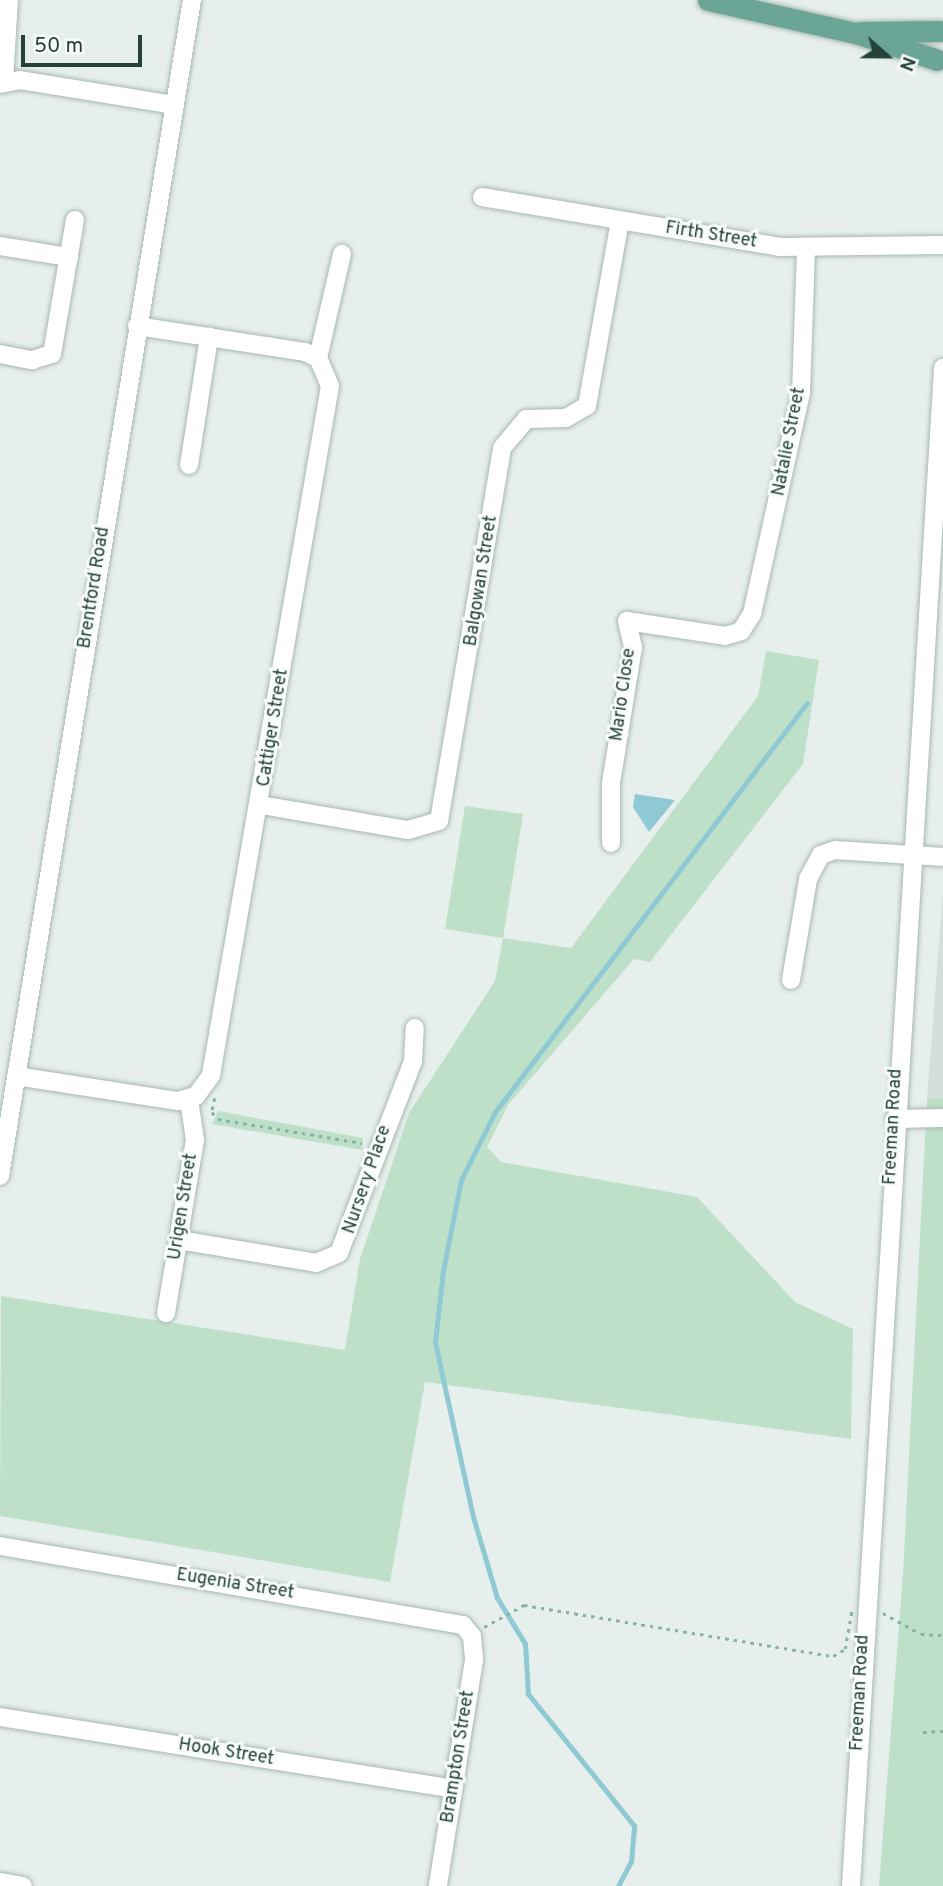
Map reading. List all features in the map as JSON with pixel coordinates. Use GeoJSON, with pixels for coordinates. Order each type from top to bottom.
{"type":"FeatureCollection","features":[{"type":"Feature","properties":{"kind":"main road"},"geometry":{"type":"LineString","coordinates":[[708,0],[856,33],[941,68],[942,29],[856,33]]}},
{"type":"Feature","properties":{"kind":"street"},"geometry":{"type":"LineString","coordinates":[[9,0],[2,82],[174,105]]}},
{"type":"Feature","properties":{"kind":"street","name":"Brentford Road"},"geometry":{"type":"LineString","coordinates":[[0,1176],[192,0]]}},
{"type":"Feature","properties":{"kind":"street","name":"Firth Street"},"geometry":{"type":"LineString","coordinates":[[482,197],[620,221],[806,247],[943,245]]}},
{"type":"Feature","properties":{"kind":"street"},"geometry":{"type":"LineString","coordinates":[[0,354],[32,360],[52,354],[75,219]]}},
{"type":"Feature","properties":{"kind":"street","name":"Balgowan Street"},"geometry":{"type":"LineString","coordinates":[[261,805],[408,830],[439,821],[502,448],[526,419],[566,418],[587,406],[620,221]]}},
{"type":"Feature","properties":{"kind":"street"},"geometry":{"type":"LineString","coordinates":[[0,246],[69,257]]}},
{"type":"Feature","properties":{"kind":"street","name":"Natalie Street"},"geometry":{"type":"LineString","coordinates":[[741,631],[752,614],[796,425],[806,247]]}},
{"type":"Feature","properties":{"kind":"street"},"geometry":{"type":"LineString","coordinates":[[137,326],[318,358],[329,333],[342,254]]}},
{"type":"Feature","properties":{"kind":"street"},"geometry":{"type":"LineString","coordinates":[[189,466],[209,337]]}},
{"type":"Feature","properties":{"kind":"street","name":"Cattiger Street"},"geometry":{"type":"LineString","coordinates":[[205,1088],[261,805],[330,386],[318,358]]}},
{"type":"Feature","properties":{"kind":"street","name":"Freeman Road"},"geometry":{"type":"LineString","coordinates":[[851,1886],[912,860],[937,619],[943,368]]}},
{"type":"Feature","properties":{"kind":"street","name":"Mario Close"},"geometry":{"type":"LineString","coordinates":[[611,843],[611,783],[633,647],[627,621],[725,636],[741,631]]}},
{"type":"Feature","properties":{"kind":"street"},"geometry":{"type":"LineString","coordinates":[[791,981],[808,879],[821,855],[835,850],[912,860],[943,858]]}},
{"type":"Feature","properties":{"kind":"street","name":"Nursery Place"},"geometry":{"type":"LineString","coordinates":[[179,1240],[316,1263],[332,1258],[345,1245],[413,1061],[415,1028]]}},
{"type":"Feature","properties":{"kind":"street"},"geometry":{"type":"LineString","coordinates":[[16,1076],[189,1100],[205,1088]]}},
{"type":"Feature","properties":{"kind":"street","name":"Urigen Street"},"geometry":{"type":"LineString","coordinates":[[166,1313],[195,1140],[189,1100]]}},
{"type":"Feature","properties":{"kind":"street"},"geometry":{"type":"LineString","coordinates":[[895,1119],[943,1118]]}},
{"type":"Feature","properties":{"kind":"street","name":"Eugenia Street"},"geometry":{"type":"LineString","coordinates":[[0,1546],[443,1619],[467,1629]]}},
{"type":"Feature","properties":{"kind":"street","name":"Brampton Street"},"geometry":{"type":"LineString","coordinates":[[438,1886],[474,1660],[467,1629]]}},
{"type":"Feature","properties":{"kind":"street","name":"Hook Street"},"geometry":{"type":"LineString","coordinates":[[0,1717],[453,1789]]}},
{"type":"Feature","properties":{"kind":"street"},"geometry":{"type":"LineString","coordinates":[[0,1882],[23,1886]]}},
{"type":"Feature","properties":{"kind":"path"},"geometry":{"type":"LineString","coordinates":[[205,1088],[215,1098],[212,1112],[218,1119],[380,1146]]}},
{"type":"Feature","properties":{"kind":"path"},"geometry":{"type":"LineString","coordinates":[[501,1620],[518,1608],[833,1656],[845,1649],[848,1611],[854,1611]]}},
{"type":"Feature","properties":{"kind":"path"},"geometry":{"type":"LineString","coordinates":[[875,1612],[897,1616],[921,1634],[943,1635]]}},
{"type":"Feature","properties":{"kind":"path"},"geometry":{"type":"LineString","coordinates":[[923,1732],[943,1731]]}},
{"type":"Feature","properties":{"kind":"shaded area"},"geometry":{"type":"Polygon","coordinates":[[[943,891],[943,1097],[927,1099],[943,891]]]}},
{"type":"Feature","properties":{"kind":"green space"},"geometry":{"type":"Polygon","coordinates":[[[766,651],[819,660],[803,764],[650,962],[634,959],[508,1105],[487,1147],[501,1162],[697,1197],[795,1302],[853,1329],[851,1439],[425,1382],[390,1582],[0,1516],[1,1296],[345,1350],[360,1259],[409,1113],[495,981],[503,938],[571,948],[758,696],[766,651]]]}},
{"type":"Feature","properties":{"kind":"green space"},"geometry":{"type":"Polygon","coordinates":[[[465,806],[523,814],[503,938],[445,929],[465,806]]]}},
{"type":"Feature","properties":{"kind":"green space"},"geometry":{"type":"Polygon","coordinates":[[[943,1097],[943,1886],[879,1886],[903,1574],[927,1099],[943,1097]]]}},
{"type":"Feature","properties":{"kind":"green space"},"geometry":{"type":"Polygon","coordinates":[[[218,1111],[363,1138],[362,1150],[212,1124],[218,1111]]]}},
{"type":"Feature","properties":{"kind":"water"},"geometry":{"type":"Polygon","coordinates":[[[635,794],[675,800],[649,832],[633,807],[635,794]]]}},
{"type":"Feature","properties":{"kind":"waterway"},"geometry":{"type":"LineString","coordinates":[[618,1886],[631,1862],[634,1826],[528,1694],[525,1644],[497,1598],[473,1517],[435,1342],[443,1271],[461,1180],[495,1112],[807,703]]}}]}
